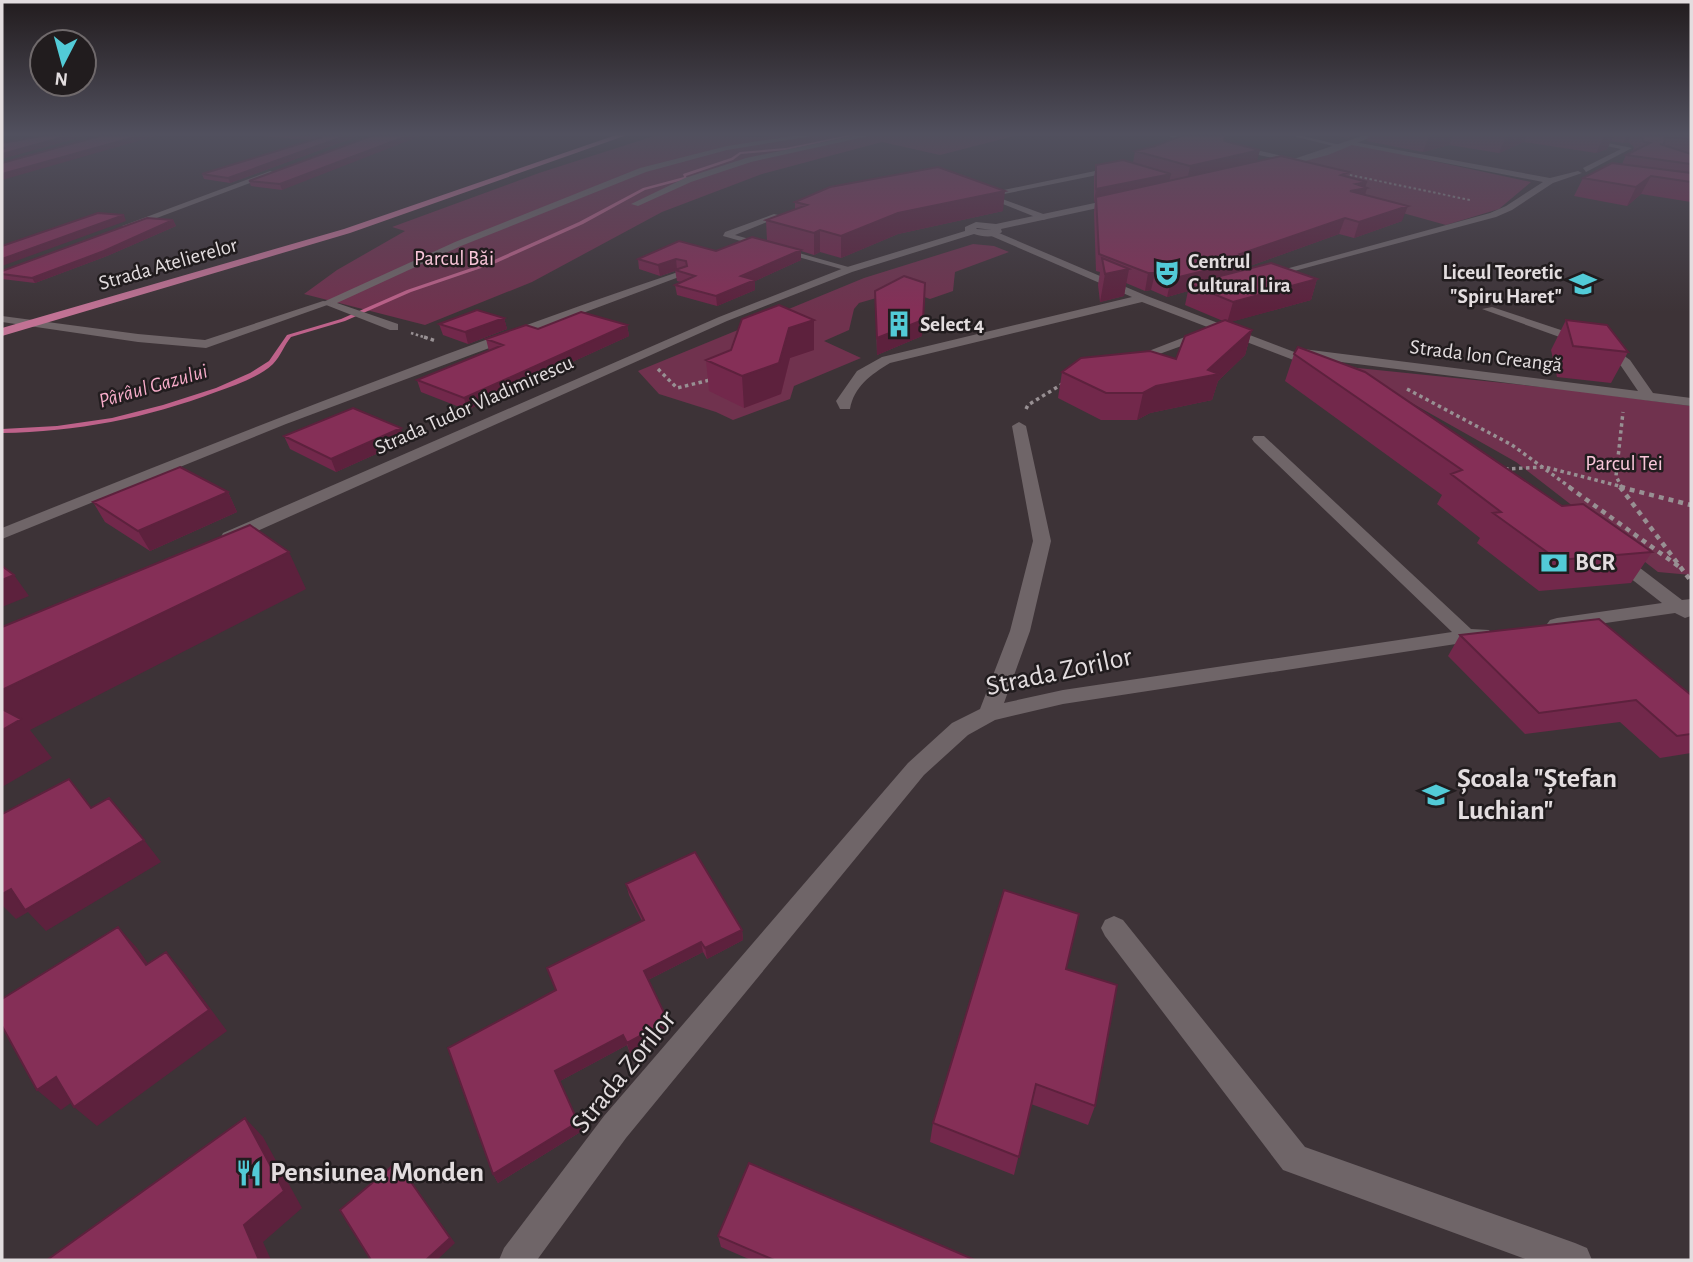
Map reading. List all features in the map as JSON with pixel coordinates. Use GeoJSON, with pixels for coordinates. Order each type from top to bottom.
{"type":"FeatureCollection","features":[{"type":"Feature","properties":{"kind":"main road","name":"Strada Atelierelor"},"geometry":{"type":"LineString","coordinates":[[2,332],[347,231],[453,194]]}},
{"type":"Feature","properties":{"kind":"street"},"geometry":{"type":"LineString","coordinates":[[114,231],[216,194]]}},
{"type":"Feature","properties":{"kind":"street"},"geometry":{"type":"LineString","coordinates":[[2,319],[138,338],[206,344],[327,303],[458,244],[583,194]]}},
{"type":"Feature","properties":{"kind":"street"},"geometry":{"type":"LineString","coordinates":[[635,204],[657,194]]}},
{"type":"Feature","properties":{"kind":"street"},"geometry":{"type":"LineString","coordinates":[[989,194],[984,195],[1044,217]]}},
{"type":"Feature","properties":{"kind":"street"},"geometry":{"type":"LineString","coordinates":[[1253,281],[1399,242],[1509,208],[1530,194]]}},
{"type":"Feature","properties":{"kind":"street","name":"Strada Tudor Vladimirescu"},"geometry":{"type":"LineString","coordinates":[[218,542],[642,354],[848,270],[972,232],[968,229],[972,226],[994,230],[1125,200]]}},
{"type":"Feature","properties":{"kind":"street"},"geometry":{"type":"LineString","coordinates":[[777,216],[728,233],[728,236],[848,270]]}},
{"type":"Feature","properties":{"kind":"street","name":"Strada Ion Creangă"},"geometry":{"type":"LineString","coordinates":[[994,230],[1143,298],[1276,347],[1353,361],[1691,402]]}},
{"type":"Feature","properties":{"kind":"street"},"geometry":{"type":"LineString","coordinates":[[2,534],[281,421],[594,304],[682,274]]}},
{"type":"Feature","properties":{"kind":"street"},"geometry":{"type":"LineString","coordinates":[[845,406],[844,401],[862,374],[886,360],[1143,298]]}},
{"type":"Feature","properties":{"kind":"street"},"geometry":{"type":"LineString","coordinates":[[1161,305],[1174,302]]}},
{"type":"Feature","properties":{"kind":"street"},"geometry":{"type":"LineString","coordinates":[[327,303],[394,327]]}},
{"type":"Feature","properties":{"kind":"street"},"geometry":{"type":"LineString","coordinates":[[1488,309],[1608,350],[1626,363],[1649,397]]}},
{"type":"Feature","properties":{"kind":"street"},"geometry":{"type":"LineString","coordinates":[[1147,354],[1219,328]]}},
{"type":"Feature","properties":{"kind":"street"},"geometry":{"type":"LineString","coordinates":[[1276,347],[1337,371],[1342,364],[1353,361]]}},
{"type":"Feature","properties":{"kind":"street"},"geometry":{"type":"LineString","coordinates":[[989,714],[1020,631],[1042,541],[1019,426]]}},
{"type":"Feature","properties":{"kind":"street"},"geometry":{"type":"LineString","coordinates":[[1259,439],[1467,636]]}},
{"type":"Feature","properties":{"kind":"street"},"geometry":{"type":"LineString","coordinates":[[1608,552],[1688,610]]}},
{"type":"Feature","properties":{"kind":"street"},"geometry":{"type":"LineString","coordinates":[[1534,628],[1688,610]]}},
{"type":"Feature","properties":{"kind":"street","name":"Strada Zorilor"},"geometry":{"type":"LineString","coordinates":[[516,1260],[615,1127],[916,769],[960,729],[989,714],[1063,697],[1507,631]]}},
{"type":"Feature","properties":{"kind":"street"},"geometry":{"type":"LineString","coordinates":[[1114,928],[1294,1159],[1575,1260]]}},
{"type":"Feature","properties":{"kind":"path"},"geometry":{"type":"LineString","coordinates":[[1441,194],[1509,208]]}},
{"type":"Feature","properties":{"kind":"path"},"geometry":{"type":"LineString","coordinates":[[642,354],[677,388],[721,377]]}},
{"type":"Feature","properties":{"kind":"path"},"geometry":{"type":"LineString","coordinates":[[1019,426],[1028,405],[1071,379]]}},
{"type":"Feature","properties":{"kind":"path"},"geometry":{"type":"LineString","coordinates":[[1404,387],[1475,424],[1545,467],[1681,568]]}},
{"type":"Feature","properties":{"kind":"path"},"geometry":{"type":"LineString","coordinates":[[1625,394],[1616,468],[1620,486],[1691,582]]}},
{"type":"Feature","properties":{"kind":"path"},"geometry":{"type":"LineString","coordinates":[[1497,469],[1545,467],[1691,505]]}},
{"type":"Feature","properties":{"kind":"green space","name":"Parcul Băi"},"geometry":{"type":"Polygon","coordinates":[[[482,194],[710,194],[662,212],[532,282],[425,325],[304,294],[337,270],[405,231],[392,227],[482,194]]]}},
{"type":"Feature","properties":{"kind":"green space"},"geometry":{"type":"Polygon","coordinates":[[[1346,194],[1517,194],[1499,209],[1446,225],[1346,194]]]}},
{"type":"Feature","properties":{"kind":"green space"},"geometry":{"type":"Polygon","coordinates":[[[973,244],[994,246],[1009,252],[955,272],[953,291],[930,299],[904,290],[859,303],[854,309],[849,330],[824,341],[861,358],[794,386],[790,399],[733,420],[659,394],[638,371],[864,278],[973,244]]]}},
{"type":"Feature","properties":{"kind":"green space","name":"Parcul Tei"},"geometry":{"type":"Polygon","coordinates":[[[1348,367],[1571,390],[1691,406],[1691,575],[1658,572],[1516,462],[1348,367]]]}},
{"type":"Feature","properties":{"kind":"building"},"geometry":{"type":"Polygon","coordinates":[[[814,194],[991,194],[898,213],[841,236],[820,230],[814,233],[766,220],[807,205],[795,202],[814,194]]]}},
{"type":"Feature","properties":{"kind":"building"},"geometry":{"type":"Polygon","coordinates":[[[1110,194],[1361,194],[1408,206],[1359,222],[1345,218],[1240,254],[1252,259],[1171,279],[1099,254],[1096,197],[1110,194]]]}},
{"type":"Feature","properties":{"kind":"building"},"geometry":{"type":"Polygon","coordinates":[[[98,213],[124,215],[2,259],[2,246],[98,213]]]}},
{"type":"Feature","properties":{"kind":"building"},"geometry":{"type":"Polygon","coordinates":[[[147,218],[173,220],[104,251],[32,278],[2,274],[2,271],[147,218]]]}},
{"type":"Feature","properties":{"kind":"building"},"geometry":{"type":"Polygon","coordinates":[[[752,237],[801,250],[741,276],[755,280],[716,296],[675,285],[695,276],[675,270],[687,266],[686,261],[676,259],[658,265],[638,259],[679,241],[716,251],[752,237]]]}},
{"type":"Feature","properties":{"kind":"building"},"geometry":{"type":"Polygon","coordinates":[[[1102,258],[1129,269],[1105,274],[1102,258]]]}},
{"type":"Feature","properties":{"kind":"building"},"geometry":{"type":"Polygon","coordinates":[[[1271,263],[1317,279],[1233,302],[1189,284],[1271,263]]]}},
{"type":"Feature","properties":{"kind":"building"},"geometry":{"type":"Polygon","coordinates":[[[904,276],[925,283],[923,320],[877,338],[875,291],[904,276]]]}},
{"type":"Feature","properties":{"kind":"building"},"geometry":{"type":"Polygon","coordinates":[[[779,305],[814,320],[789,328],[779,363],[742,376],[706,360],[731,350],[742,319],[779,305]]]}},
{"type":"Feature","properties":{"kind":"building"},"geometry":{"type":"Polygon","coordinates":[[[477,310],[504,318],[465,332],[439,324],[477,310]]]}},
{"type":"Feature","properties":{"kind":"building"},"geometry":{"type":"Polygon","coordinates":[[[581,312],[627,325],[464,398],[417,380],[503,345],[486,339],[526,325],[538,329],[581,312]]]}},
{"type":"Feature","properties":{"kind":"building"},"geometry":{"type":"Polygon","coordinates":[[[1225,320],[1252,330],[1208,370],[1219,374],[1156,386],[1143,393],[1106,393],[1062,372],[1081,358],[1150,351],[1176,359],[1185,336],[1225,320]]]}},
{"type":"Feature","properties":{"kind":"building"},"geometry":{"type":"Polygon","coordinates":[[[1566,320],[1607,325],[1628,352],[1573,346],[1566,320]]]}},
{"type":"Feature","properties":{"kind":"building"},"geometry":{"type":"Polygon","coordinates":[[[1298,347],[1365,372],[1562,506],[1583,504],[1652,552],[1558,560],[1493,513],[1501,512],[1451,474],[1462,470],[1294,354],[1298,347]]]}},
{"type":"Feature","properties":{"kind":"building"},"geometry":{"type":"Polygon","coordinates":[[[353,408],[401,428],[331,459],[284,436],[353,408]]]}},
{"type":"Feature","properties":{"kind":"building"},"geometry":{"type":"Polygon","coordinates":[[[180,467],[228,492],[138,531],[93,502],[180,467]]]}},
{"type":"Feature","properties":{"kind":"building"},"geometry":{"type":"Polygon","coordinates":[[[250,525],[289,552],[2,690],[2,627],[250,525]]]}},
{"type":"Feature","properties":{"kind":"building"},"geometry":{"type":"Polygon","coordinates":[[[2,566],[14,575],[2,580],[2,566]]]}},
{"type":"Feature","properties":{"kind":"building"},"geometry":{"type":"Polygon","coordinates":[[[1599,619],[1691,695],[1691,734],[1677,736],[1636,700],[1539,713],[1460,635],[1599,619]]]}},
{"type":"Feature","properties":{"kind":"building"},"geometry":{"type":"Polygon","coordinates":[[[2,709],[21,719],[2,730],[2,709]]]}},
{"type":"Feature","properties":{"kind":"building"},"geometry":{"type":"Polygon","coordinates":[[[69,779],[91,808],[109,798],[144,840],[25,910],[11,889],[2,894],[2,814],[69,779]]]}},
{"type":"Feature","properties":{"kind":"building"},"geometry":{"type":"Polygon","coordinates":[[[695,852],[742,930],[705,948],[701,942],[644,971],[668,1021],[627,1043],[623,1035],[555,1071],[578,1122],[493,1174],[448,1048],[556,990],[547,968],[644,920],[626,884],[695,852]]]}},
{"type":"Feature","properties":{"kind":"building"},"geometry":{"type":"Polygon","coordinates":[[[1004,890],[1079,914],[1066,969],[1117,985],[1095,1106],[1036,1084],[1019,1157],[933,1123],[1004,890]]]}},
{"type":"Feature","properties":{"kind":"building"},"geometry":{"type":"Polygon","coordinates":[[[118,927],[146,965],[166,952],[209,1010],[74,1107],[56,1077],[37,1090],[2,1026],[2,999],[118,927]]]}},
{"type":"Feature","properties":{"kind":"building","name":"Pensiunea Monden"},"geometry":{"type":"Polygon","coordinates":[[[245,1118],[284,1191],[244,1225],[259,1260],[47,1260],[245,1118]]]}},
{"type":"Feature","properties":{"kind":"building"},"geometry":{"type":"Polygon","coordinates":[[[397,1162],[450,1238],[426,1260],[371,1260],[340,1210],[397,1162]]]}},
{"type":"Feature","properties":{"kind":"building"},"geometry":{"type":"Polygon","coordinates":[[[749,1163],[975,1260],[774,1260],[718,1236],[749,1163]]]}},
{"type":"Feature","properties":{"kind":"waterway","name":"Pârâul Gazului"},"geometry":{"type":"LineString","coordinates":[[2,431],[85,425],[192,399],[239,381],[265,366],[274,359],[289,336],[343,320],[409,291],[494,262],[581,223],[635,194]]}},
{"type":"Feature","properties":{"kind":"place","name":"Centrul Cultural Lira"},"geometry":{"type":"Point","coordinates":[1167,273]}},
{"type":"Feature","properties":{"kind":"place","name":"Liceul Teoretic \"Spiru Haret\""},"geometry":{"type":"Point","coordinates":[1583,284]}},
{"type":"Feature","properties":{"kind":"place","name":"Select 4"},"geometry":{"type":"Point","coordinates":[899,324]}},
{"type":"Feature","properties":{"kind":"place","name":"BCR"},"geometry":{"type":"Point","coordinates":[1554,563]}},
{"type":"Feature","properties":{"kind":"place","name":"Școala \"Ștefan Luchian\""},"geometry":{"type":"Point","coordinates":[1436,795]}},
{"type":"Feature","properties":{"kind":"place","name":"Pensiunea Monden"},"geometry":{"type":"Point","coordinates":[249,1173]}}]}
